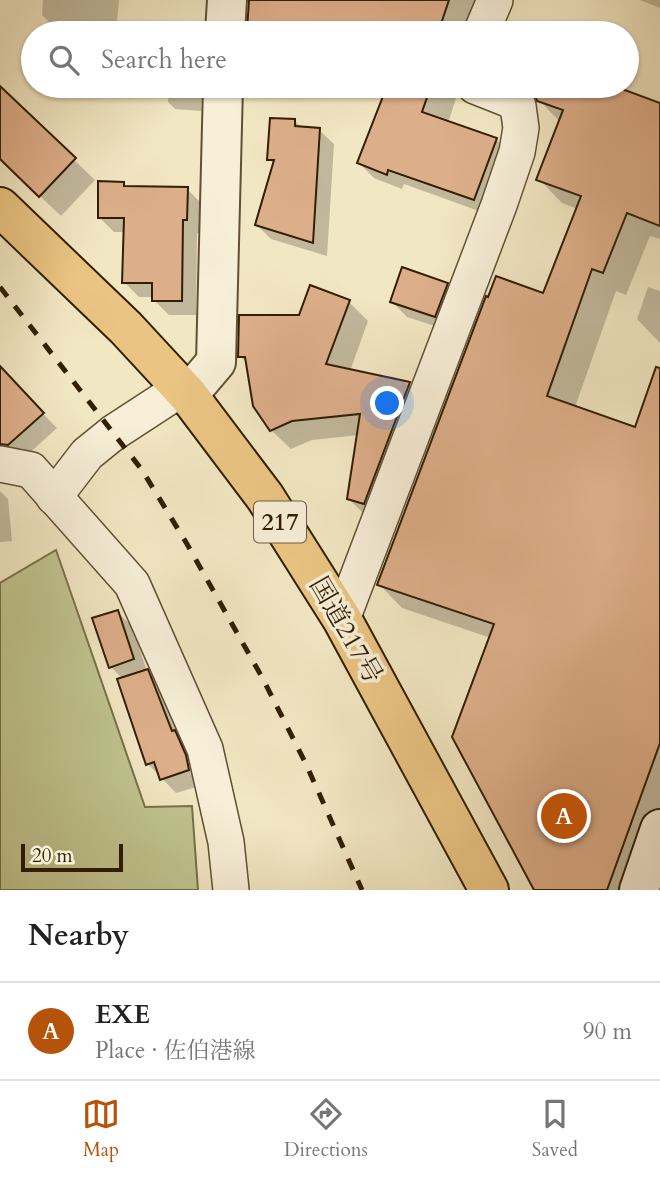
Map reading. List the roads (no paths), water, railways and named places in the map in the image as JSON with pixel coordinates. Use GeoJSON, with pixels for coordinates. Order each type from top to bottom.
{"type":"FeatureCollection","features":[{"type":"Feature","properties":{"kind":"highway","name":"国道217号"},"geometry":{"type":"LineString","coordinates":[[0,207],[126,328],[185,392],[265,497],[342,619],[489,890]]}},
{"type":"Feature","properties":{"kind":"street"},"geometry":{"type":"LineString","coordinates":[[226,21],[227,0]]}},
{"type":"Feature","properties":{"kind":"street"},"geometry":{"type":"LineString","coordinates":[[486,21],[495,0]]}},
{"type":"Feature","properties":{"kind":"street"},"geometry":{"type":"LineString","coordinates":[[54,496],[87,454],[113,433],[185,392],[216,362],[223,98]]}},
{"type":"Feature","properties":{"kind":"street"},"geometry":{"type":"LineString","coordinates":[[342,619],[495,218],[517,152],[521,128],[517,106],[506,98]]}},
{"type":"Feature","properties":{"kind":"street"},"geometry":{"type":"LineString","coordinates":[[0,464],[31,470],[132,584],[205,749],[226,842],[231,890]]}},
{"type":"Feature","properties":{"kind":"street"},"geometry":{"type":"LineString","coordinates":[[639,890],[660,829]]}},
{"type":"Feature","properties":{"kind":"railway"},"geometry":{"type":"LineString","coordinates":[[0,287],[142,470],[187,544],[263,679],[306,764],[362,890]]}},
{"type":"Feature","properties":{"kind":"place","name":"EXE"},"geometry":{"type":"Point","coordinates":[564,816]}}]}
